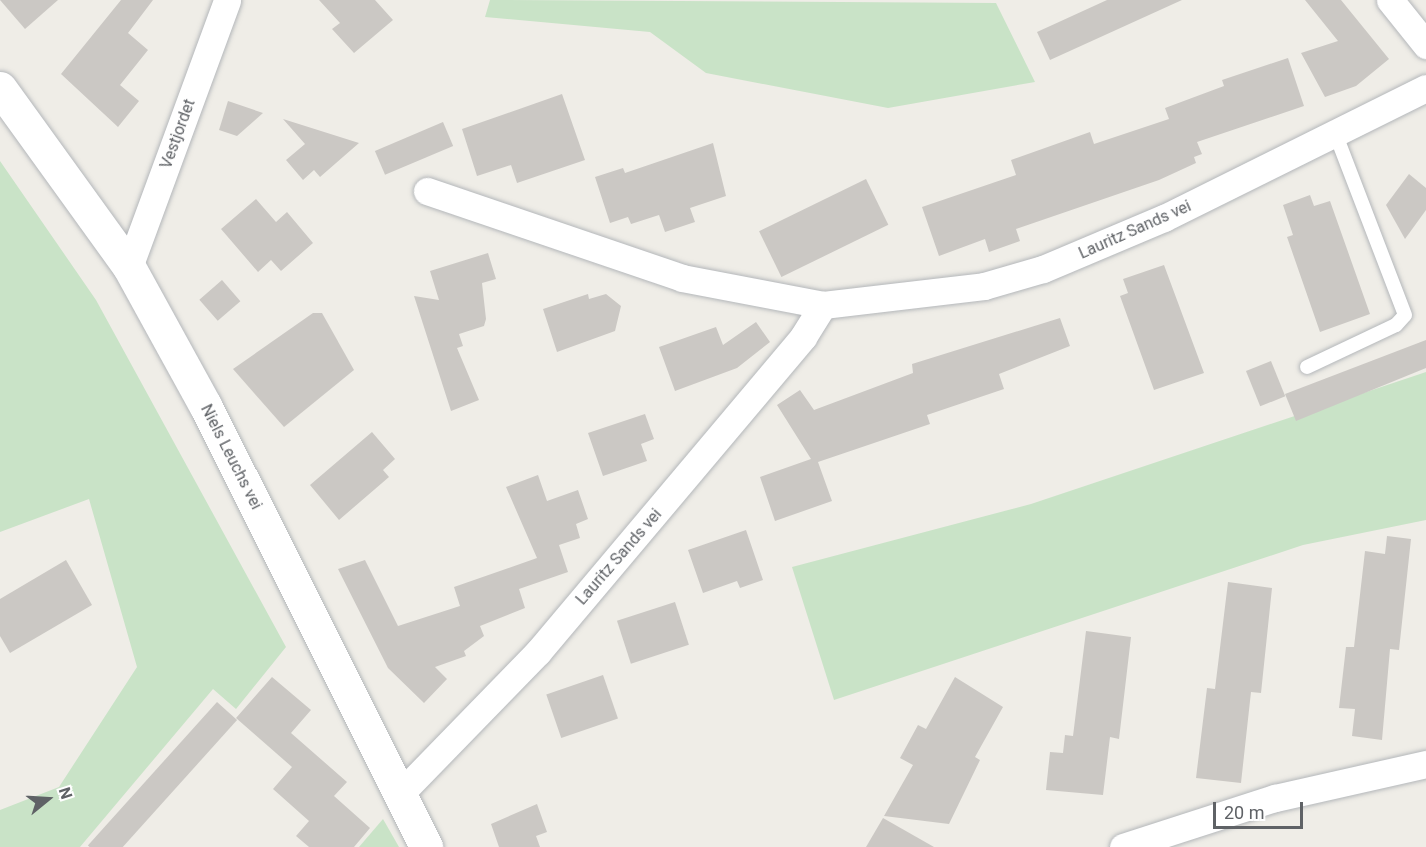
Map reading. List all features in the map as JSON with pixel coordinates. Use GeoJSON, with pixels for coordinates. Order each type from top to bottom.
{"type":"FeatureCollection","features":[{"type":"Feature","properties":{"kind":"street","name":"Vestjordet"},"geometry":{"type":"LineString","coordinates":[[129,267],[226,0]]}},
{"type":"Feature","properties":{"kind":"street"},"geometry":{"type":"LineString","coordinates":[[1390,0],[1426,45]]}},
{"type":"Feature","properties":{"kind":"street","name":"Niels Leuchs vei"},"geometry":{"type":"LineString","coordinates":[[0,88],[129,267],[205,405],[426,847]]}},
{"type":"Feature","properties":{"kind":"street","name":"Lauritz Sands vei"},"geometry":{"type":"LineString","coordinates":[[427,191],[682,278],[823,305],[984,286],[1043,269],[1336,135],[1426,88]]}},
{"type":"Feature","properties":{"kind":"street","name":"Lauritz Sands vei"},"geometry":{"type":"LineString","coordinates":[[399,795],[560,626],[803,338],[823,305]]}},
{"type":"Feature","properties":{"kind":"street"},"geometry":{"type":"LineString","coordinates":[[1123,847],[1275,798],[1426,764]]}},
{"type":"Feature","properties":{"kind":"lane"},"geometry":{"type":"LineString","coordinates":[[1307,367],[1396,326],[1405,315],[1336,135]]}},
{"type":"Feature","properties":{"kind":"green space"},"geometry":{"type":"Polygon","coordinates":[[[490,0],[996,3],[1035,82],[888,108],[706,73],[650,32],[485,17],[490,0]]]}},
{"type":"Feature","properties":{"kind":"green space"},"geometry":{"type":"Polygon","coordinates":[[[0,161],[96,300],[286,647],[236,709],[213,689],[80,847],[0,847],[0,810],[59,787],[137,667],[89,499],[0,532],[0,161]]]}},
{"type":"Feature","properties":{"kind":"green space"},"geometry":{"type":"Polygon","coordinates":[[[1426,372],[1426,520],[1303,545],[834,700],[792,567],[1031,504],[1426,372]]]}},
{"type":"Feature","properties":{"kind":"green space"},"geometry":{"type":"Polygon","coordinates":[[[383,819],[399,847],[359,847],[383,819]]]}},
{"type":"Feature","properties":{"kind":"building"},"geometry":{"type":"Polygon","coordinates":[[[0,0],[58,0],[25,29],[0,0]]]}},
{"type":"Feature","properties":{"kind":"building"},"geometry":{"type":"Polygon","coordinates":[[[121,0],[153,0],[128,33],[148,50],[120,85],[139,101],[118,127],[61,74],[121,0]]]}},
{"type":"Feature","properties":{"kind":"building"},"geometry":{"type":"Polygon","coordinates":[[[319,0],[375,0],[393,20],[354,53],[332,29],[340,23],[319,0]]]}},
{"type":"Feature","properties":{"kind":"building"},"geometry":{"type":"Polygon","coordinates":[[[1107,0],[1182,0],[1050,60],[1037,32],[1107,0]]]}},
{"type":"Feature","properties":{"kind":"building"},"geometry":{"type":"Polygon","coordinates":[[[1305,0],[1341,0],[1389,59],[1356,86],[1325,97],[1301,53],[1338,41],[1305,0]]]}},
{"type":"Feature","properties":{"kind":"building"},"geometry":{"type":"Polygon","coordinates":[[[1288,58],[1304,106],[1197,142],[1202,154],[1194,157],[1196,163],[1159,180],[1016,229],[1020,241],[989,252],[985,239],[939,256],[922,207],[1016,175],[1011,160],[1090,132],[1094,144],[1169,119],[1165,108],[1224,86],[1222,80],[1288,58]]]}},
{"type":"Feature","properties":{"kind":"building"},"geometry":{"type":"Polygon","coordinates":[[[562,94],[585,160],[517,183],[511,165],[477,176],[462,129],[562,94]]]}},
{"type":"Feature","properties":{"kind":"building"},"geometry":{"type":"Polygon","coordinates":[[[228,101],[263,113],[237,136],[219,130],[228,101]]]}},
{"type":"Feature","properties":{"kind":"building"},"geometry":{"type":"Polygon","coordinates":[[[283,119],[359,143],[320,177],[314,170],[303,180],[286,160],[305,144],[283,119]]]}},
{"type":"Feature","properties":{"kind":"building"},"geometry":{"type":"Polygon","coordinates":[[[443,122],[453,146],[385,175],[375,151],[443,122]]]}},
{"type":"Feature","properties":{"kind":"building"},"geometry":{"type":"Polygon","coordinates":[[[713,143],[726,196],[690,208],[695,222],[665,232],[659,215],[631,224],[628,217],[610,223],[595,177],[623,168],[625,173],[713,143]]]}},
{"type":"Feature","properties":{"kind":"building"},"geometry":{"type":"Polygon","coordinates":[[[1409,174],[1426,188],[1426,210],[1405,239],[1386,205],[1409,174]]]}},
{"type":"Feature","properties":{"kind":"building"},"geometry":{"type":"Polygon","coordinates":[[[866,179],[888,225],[781,277],[759,231],[866,179]]]}},
{"type":"Feature","properties":{"kind":"building"},"geometry":{"type":"Polygon","coordinates":[[[1310,195],[1314,206],[1330,201],[1370,314],[1320,332],[1287,237],[1293,235],[1283,205],[1310,195]]]}},
{"type":"Feature","properties":{"kind":"building"},"geometry":{"type":"Polygon","coordinates":[[[256,199],[276,222],[287,212],[313,243],[281,271],[271,260],[258,272],[221,229],[256,199]]]}},
{"type":"Feature","properties":{"kind":"building"},"geometry":{"type":"Polygon","coordinates":[[[488,253],[496,279],[482,283],[486,319],[484,326],[459,334],[463,346],[457,348],[479,400],[451,411],[414,296],[439,300],[430,271],[488,253]]]}},
{"type":"Feature","properties":{"kind":"building"},"geometry":{"type":"Polygon","coordinates":[[[1164,265],[1204,373],[1154,390],[1120,296],[1128,293],[1123,279],[1164,265]]]}},
{"type":"Feature","properties":{"kind":"building"},"geometry":{"type":"Polygon","coordinates":[[[222,280],[240,301],[218,321],[199,300],[222,280]]]}},
{"type":"Feature","properties":{"kind":"building"},"geometry":{"type":"Polygon","coordinates":[[[588,294],[589,299],[606,294],[621,306],[615,331],[557,352],[543,309],[588,294]]]}},
{"type":"Feature","properties":{"kind":"building"},"geometry":{"type":"Polygon","coordinates":[[[313,313],[322,313],[354,370],[284,427],[233,369],[313,313]]]}},
{"type":"Feature","properties":{"kind":"building"},"geometry":{"type":"Polygon","coordinates":[[[1060,318],[1070,346],[999,374],[1004,389],[927,415],[930,424],[818,462],[832,501],[775,521],[760,477],[811,459],[777,405],[800,390],[814,410],[913,373],[912,364],[1060,318]]]}},
{"type":"Feature","properties":{"kind":"building"},"geometry":{"type":"Polygon","coordinates":[[[756,322],[770,342],[737,368],[675,391],[659,347],[716,327],[723,345],[756,322]]]}},
{"type":"Feature","properties":{"kind":"building"},"geometry":{"type":"Polygon","coordinates":[[[1426,340],[1426,368],[1296,421],[1285,394],[1426,340]]]}},
{"type":"Feature","properties":{"kind":"building"},"geometry":{"type":"Polygon","coordinates":[[[1271,361],[1285,396],[1260,406],[1246,371],[1271,361]]]}},
{"type":"Feature","properties":{"kind":"building"},"geometry":{"type":"Polygon","coordinates":[[[645,414],[654,439],[641,444],[647,461],[603,476],[588,433],[645,414]]]}},
{"type":"Feature","properties":{"kind":"building"},"geometry":{"type":"Polygon","coordinates":[[[372,432],[395,459],[383,470],[389,477],[339,520],[310,485],[372,432]]]}},
{"type":"Feature","properties":{"kind":"building"},"geometry":{"type":"Polygon","coordinates":[[[538,475],[547,501],[578,490],[588,519],[576,524],[580,538],[559,545],[568,572],[519,589],[525,608],[480,626],[484,636],[464,651],[466,656],[435,667],[447,679],[424,703],[388,668],[338,569],[365,560],[398,626],[460,606],[454,587],[537,558],[506,487],[538,475]]]}},
{"type":"Feature","properties":{"kind":"building"},"geometry":{"type":"Polygon","coordinates":[[[746,530],[763,580],[740,588],[737,581],[703,593],[688,550],[746,530]]]}},
{"type":"Feature","properties":{"kind":"building"},"geometry":{"type":"Polygon","coordinates":[[[1387,536],[1411,539],[1399,650],[1390,649],[1382,740],[1352,736],[1355,709],[1339,708],[1346,647],[1354,647],[1365,551],[1385,554],[1387,536]]]}},
{"type":"Feature","properties":{"kind":"building"},"geometry":{"type":"Polygon","coordinates":[[[66,560],[92,605],[10,653],[0,636],[0,599],[66,560]]]}},
{"type":"Feature","properties":{"kind":"building"},"geometry":{"type":"Polygon","coordinates":[[[1228,582],[1272,588],[1261,693],[1251,692],[1241,783],[1196,778],[1207,688],[1215,689],[1228,582]]]}},
{"type":"Feature","properties":{"kind":"building"},"geometry":{"type":"Polygon","coordinates":[[[675,602],[689,645],[631,664],[617,621],[675,602]]]}},
{"type":"Feature","properties":{"kind":"building"},"geometry":{"type":"Polygon","coordinates":[[[1086,631],[1131,637],[1119,739],[1110,737],[1103,795],[1046,790],[1050,752],[1063,753],[1065,735],[1073,736],[1086,631]]]}},
{"type":"Feature","properties":{"kind":"building"},"geometry":{"type":"Polygon","coordinates":[[[603,675],[618,718],[561,738],[546,695],[603,675]]]}},
{"type":"Feature","properties":{"kind":"building"},"geometry":{"type":"Polygon","coordinates":[[[272,677],[311,710],[291,733],[347,782],[334,796],[370,828],[354,847],[309,847],[296,836],[309,821],[273,789],[292,767],[236,718],[272,677]]]}},
{"type":"Feature","properties":{"kind":"building"},"geometry":{"type":"Polygon","coordinates":[[[955,677],[1003,707],[975,757],[980,760],[949,824],[884,816],[913,765],[900,758],[918,725],[926,729],[955,677]]]}},
{"type":"Feature","properties":{"kind":"building"},"geometry":{"type":"Polygon","coordinates":[[[217,702],[237,720],[123,847],[88,845],[217,702]]]}},
{"type":"Feature","properties":{"kind":"building"},"geometry":{"type":"Polygon","coordinates":[[[537,804],[547,832],[536,836],[540,847],[499,847],[491,824],[537,804]]]}},
{"type":"Feature","properties":{"kind":"building"},"geometry":{"type":"Polygon","coordinates":[[[883,818],[934,847],[866,847],[883,818]]]}}]}
